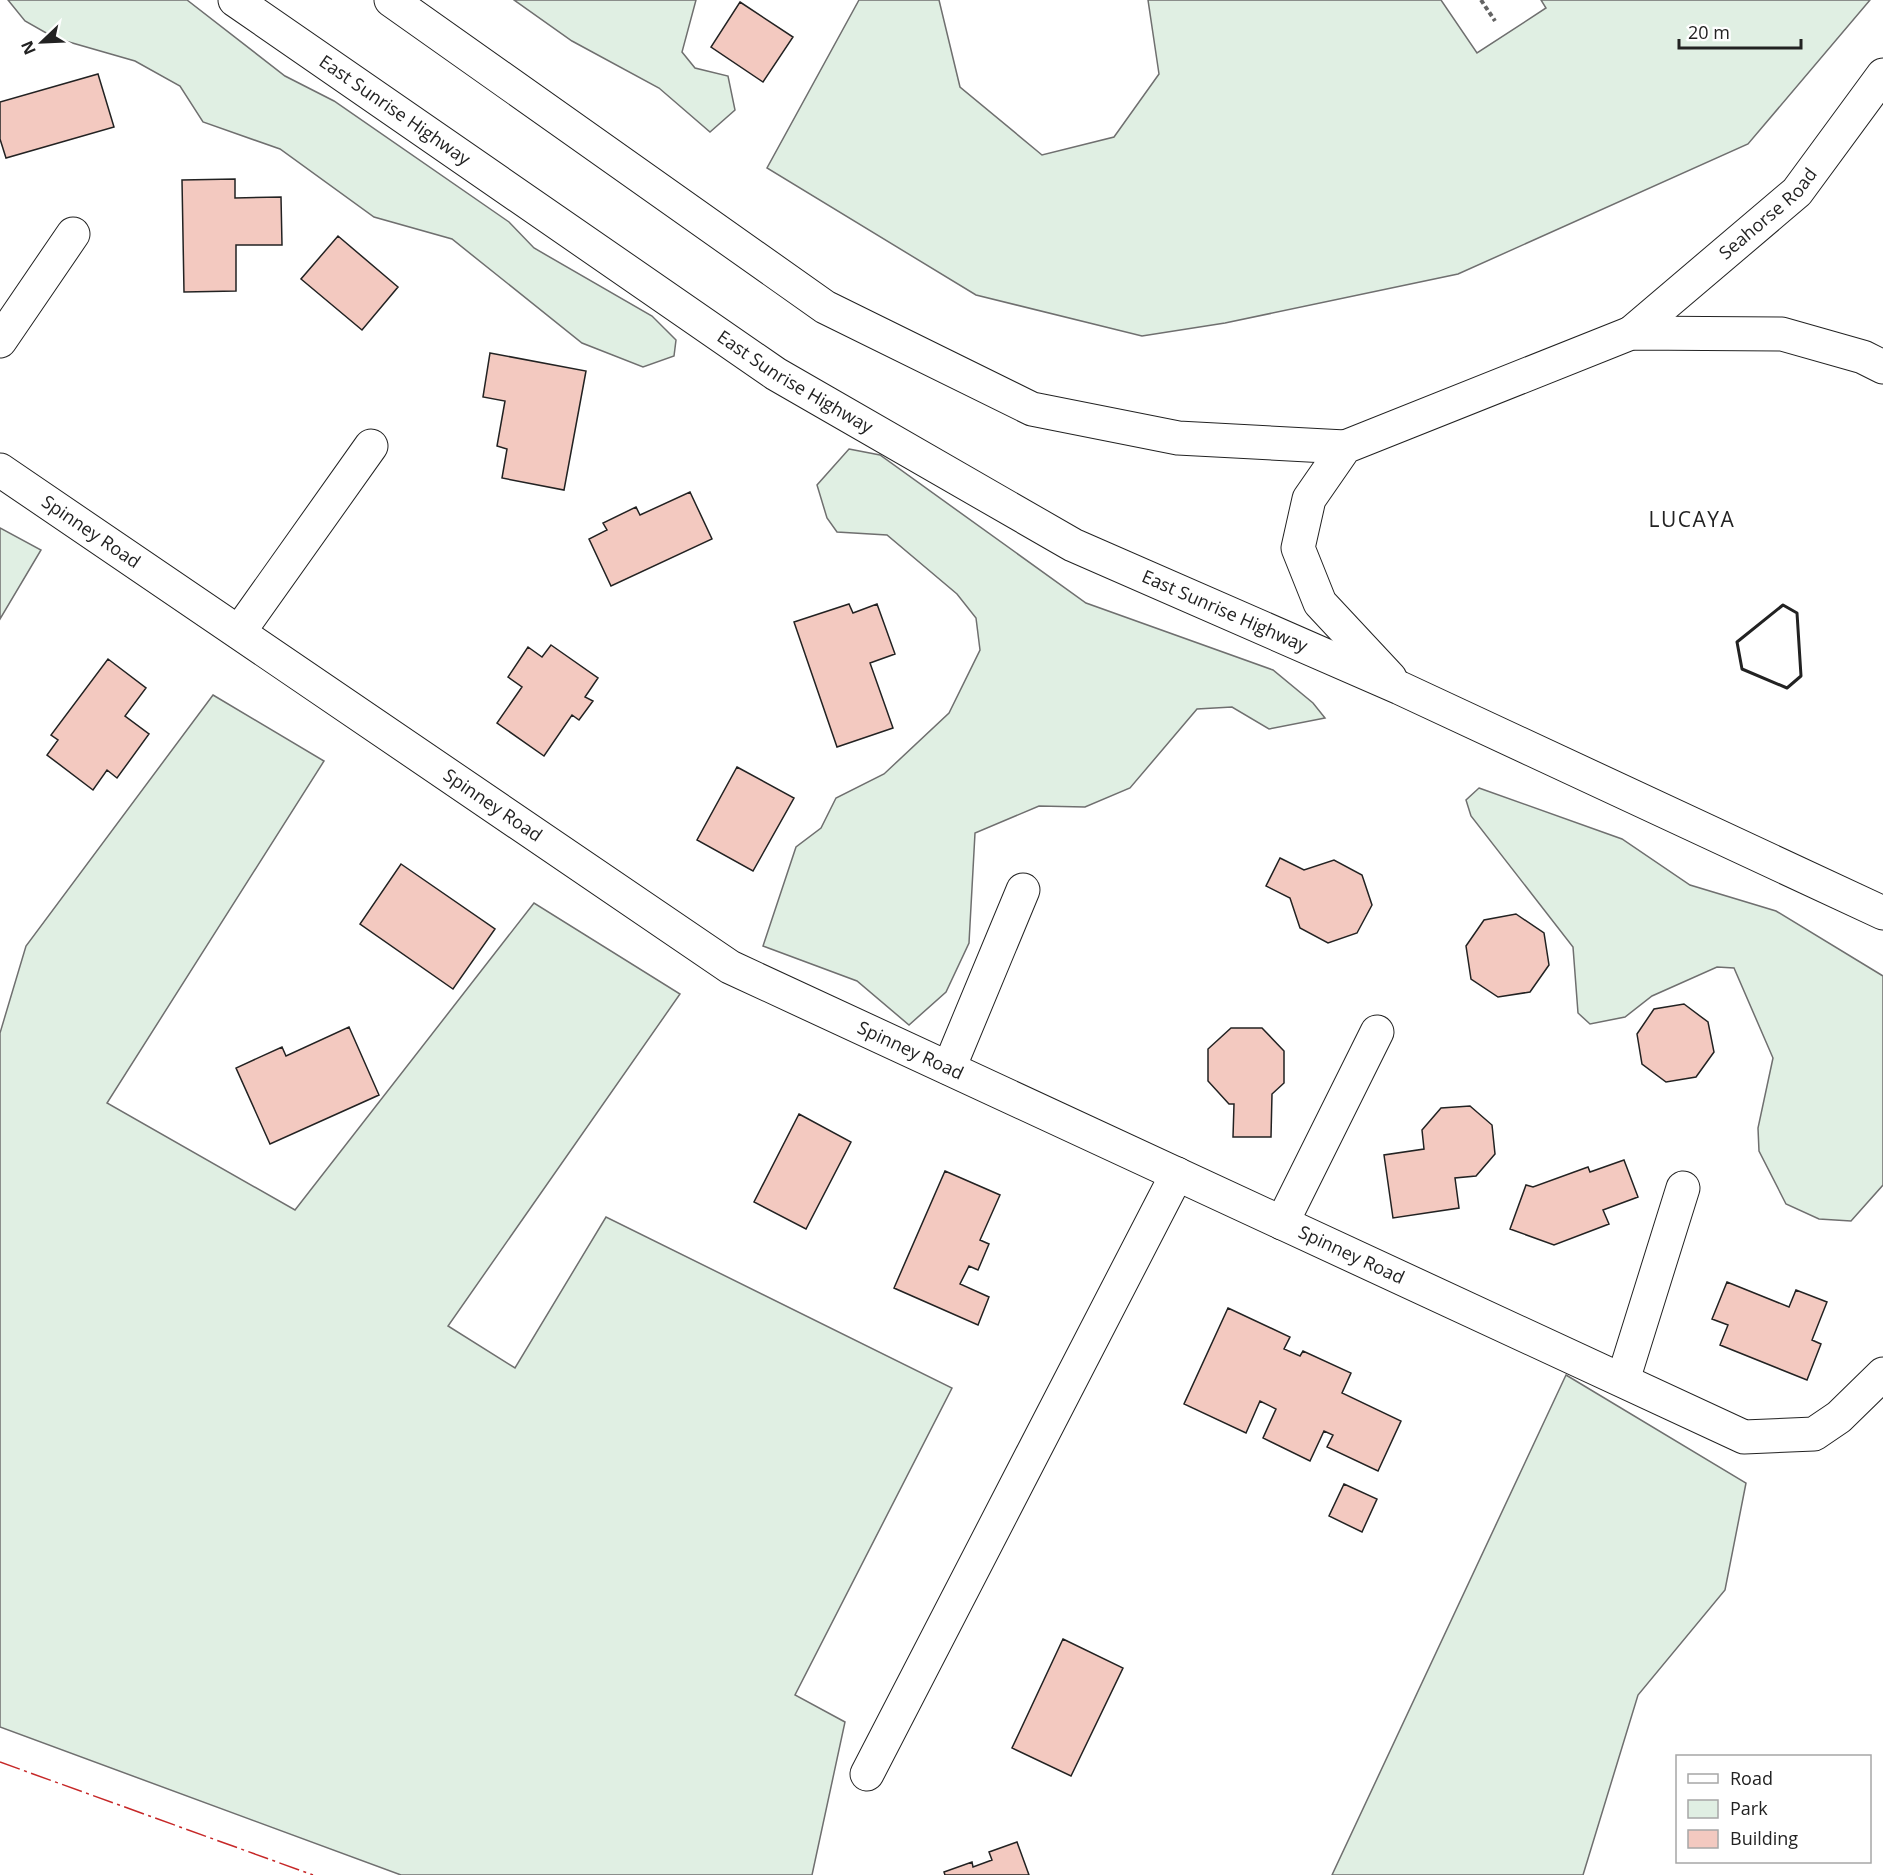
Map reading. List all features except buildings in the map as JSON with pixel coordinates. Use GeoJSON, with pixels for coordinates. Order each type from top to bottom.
{"type":"FeatureCollection","features":[{"type":"Feature","properties":{"kind":"main road","name":"East Sunrise Highway"},"geometry":{"type":"LineString","coordinates":[[236,0],[776,374],[1073,545],[1400,688],[1883,913]]}},
{"type":"Feature","properties":{"kind":"main road"},"geometry":{"type":"LineString","coordinates":[[391,0],[825,307],[1032,409],[1178,438],[1346,447],[1631,333],[1782,334],[1863,357],[1883,367]]}},
{"type":"Feature","properties":{"kind":"main road","name":"Seahorse Road"},"geometry":{"type":"LineString","coordinates":[[1631,333],[1797,192],[1883,75]]}},
{"type":"Feature","properties":{"kind":"main road"},"geometry":{"type":"LineString","coordinates":[[0,341],[73,234]]}},
{"type":"Feature","properties":{"kind":"main road"},"geometry":{"type":"LineString","coordinates":[[239,632],[371,446]]}},
{"type":"Feature","properties":{"kind":"main road"},"geometry":{"type":"LineString","coordinates":[[1346,447],[1309,499],[1298,548],[1320,603],[1400,688]]}},
{"type":"Feature","properties":{"kind":"main road","name":"Spinney Road"},"geometry":{"type":"LineString","coordinates":[[0,470],[730,967],[1744,1437],[1814,1434],[1839,1417],[1883,1374]]}},
{"type":"Feature","properties":{"kind":"main road"},"geometry":{"type":"LineString","coordinates":[[949,1068],[1023,890]]}},
{"type":"Feature","properties":{"kind":"main road"},"geometry":{"type":"LineString","coordinates":[[1282,1223],[1377,1032]]}},
{"type":"Feature","properties":{"kind":"main road"},"geometry":{"type":"LineString","coordinates":[[867,1774],[1177,1174]]}},
{"type":"Feature","properties":{"kind":"main road"},"geometry":{"type":"LineString","coordinates":[[1623,1380],[1683,1188]]}},
{"type":"Feature","properties":{"kind":"path"},"geometry":{"type":"LineString","coordinates":[[1481,0],[1495,21]]}},
{"type":"Feature","properties":{"kind":"green space"},"geometry":{"type":"Polygon","coordinates":[[[8,0],[187,0],[285,76],[334,101],[509,222],[534,248],[652,316],[676,340],[674,356],[643,367],[582,343],[452,239],[374,217],[280,149],[203,122],[180,86],[135,61],[55,38],[25,21],[8,0]]]}},
{"type":"Feature","properties":{"kind":"green space"},"geometry":{"type":"Polygon","coordinates":[[[514,0],[696,0],[682,52],[695,68],[728,76],[735,110],[710,132],[659,88],[572,41],[514,0]]]}},
{"type":"Feature","properties":{"kind":"green space"},"geometry":{"type":"Polygon","coordinates":[[[859,0],[939,0],[960,87],[1042,155],[1114,137],[1159,74],[1148,0],[1441,0],[1477,53],[1546,8],[1541,0],[1870,0],[1748,144],[1458,274],[1225,323],[1142,336],[976,295],[767,168],[859,0]]]}},
{"type":"Feature","properties":{"kind":"green space"},"geometry":{"type":"Polygon","coordinates":[[[849,449],[880,455],[1086,603],[1273,670],[1313,703],[1325,718],[1269,729],[1232,707],[1197,709],[1130,788],[1085,807],[1039,806],[975,833],[969,943],[946,992],[909,1025],[857,981],[763,946],[796,847],[821,828],[836,798],[884,774],[949,713],[980,650],[976,618],[957,594],[887,535],[837,532],[827,518],[817,485],[849,449]]]}},
{"type":"Feature","properties":{"kind":"green space"},"geometry":{"type":"Polygon","coordinates":[[[0,528],[41,550],[0,619],[0,528]]]}},
{"type":"Feature","properties":{"kind":"green space"},"geometry":{"type":"Polygon","coordinates":[[[213,695],[324,761],[107,1103],[295,1210],[534,903],[680,994],[448,1326],[515,1368],[606,1217],[952,1388],[795,1695],[845,1722],[812,1875],[401,1875],[0,1727],[0,1033],[26,946],[213,695]]]}},
{"type":"Feature","properties":{"kind":"green space"},"geometry":{"type":"Polygon","coordinates":[[[1479,788],[1622,839],[1690,885],[1776,911],[1883,976],[1883,1185],[1851,1221],[1819,1219],[1786,1204],[1759,1151],[1758,1128],[1773,1058],[1734,968],[1717,967],[1652,996],[1625,1017],[1590,1024],[1578,1013],[1573,947],[1471,816],[1466,800],[1479,788]]]}},
{"type":"Feature","properties":{"kind":"green space"},"geometry":{"type":"Polygon","coordinates":[[[1566,1375],[1746,1483],[1725,1590],[1638,1695],[1583,1875],[1332,1875],[1566,1375]]]}},
{"type":"Feature","properties":{"kind":"wall"},"geometry":{"type":"LineString","coordinates":[[1783,605],[1797,613],[1801,676],[1787,688],[1742,669],[1737,642],[1783,605]]}},
{"type":"Feature","properties":{"kind":"power"},"geometry":{"type":"LineString","coordinates":[[0,1762],[313,1875]]}},
{"type":"Feature","properties":{"kind":"district","name":"LUCAYA"},"geometry":{"type":"Point","coordinates":[1692,520]}}]}
